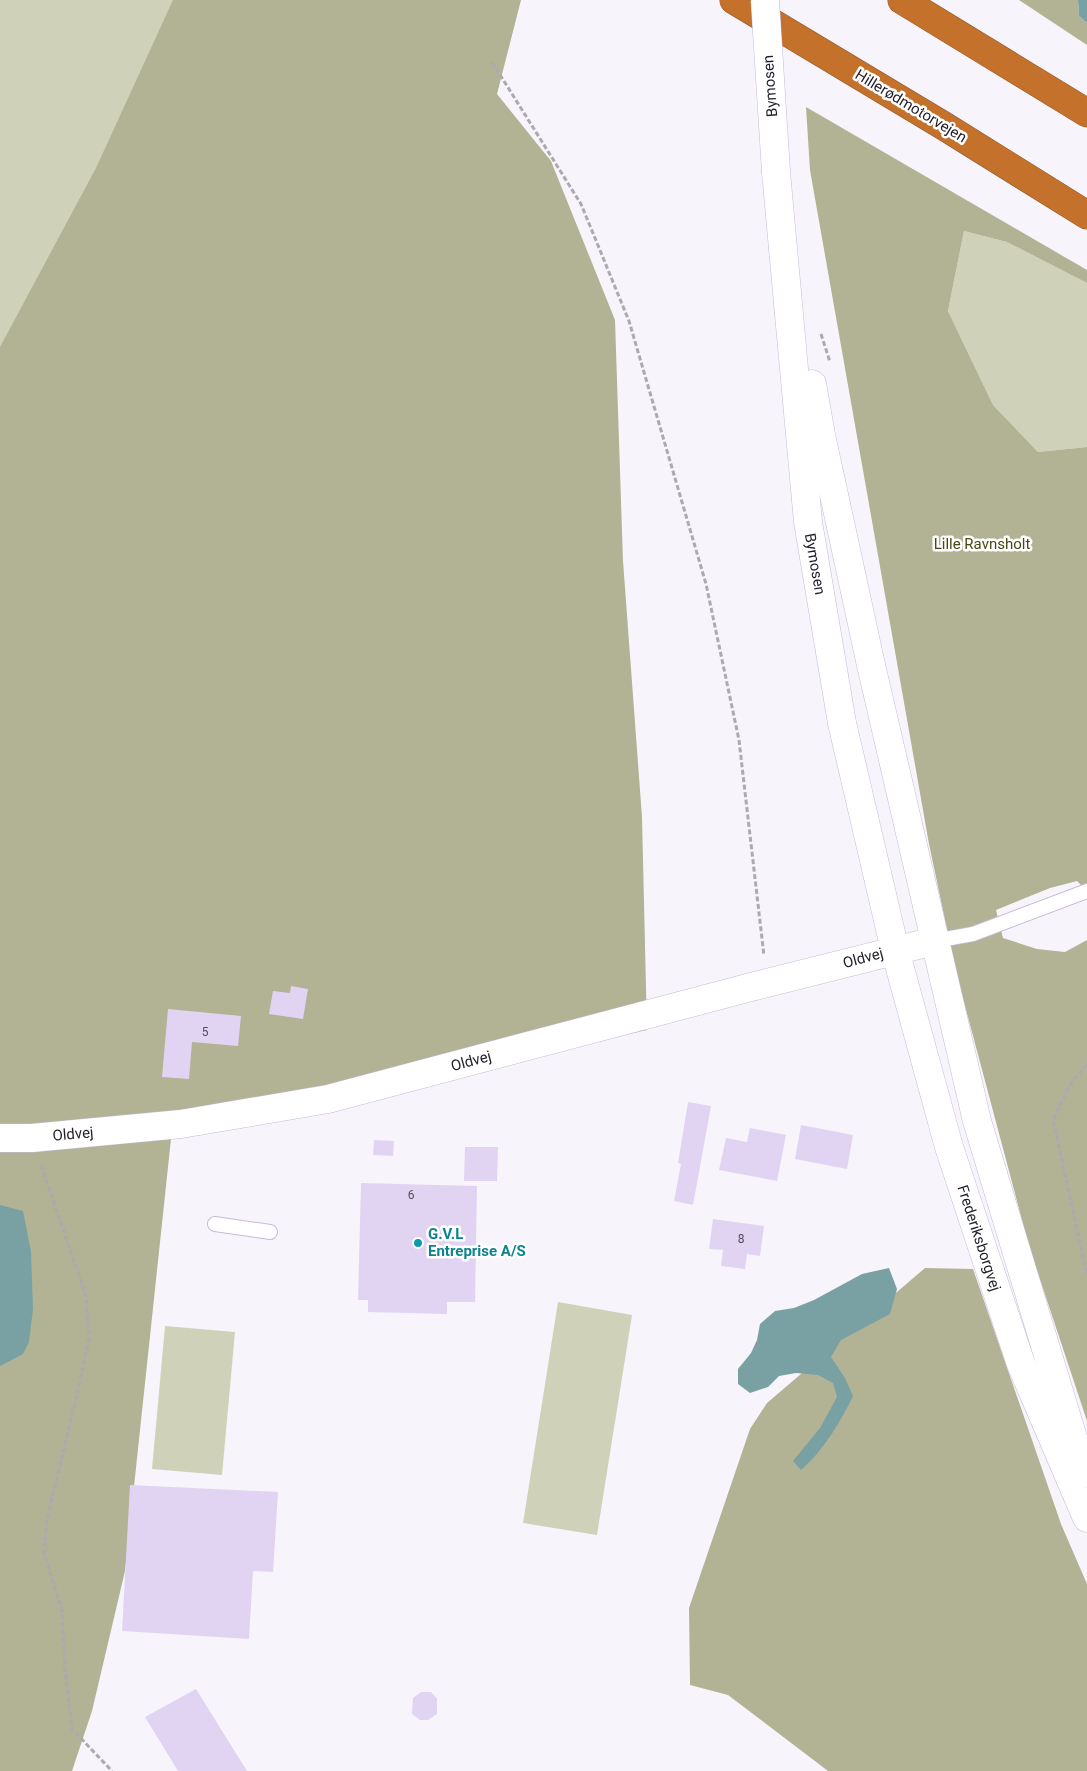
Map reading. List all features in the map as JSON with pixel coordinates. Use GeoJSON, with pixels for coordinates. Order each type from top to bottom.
{"type":"FeatureCollection","features":[{"type":"Feature","properties":{"kind":"highway","name":"Hillerødmotorvejen"},"geometry":{"type":"LineString","coordinates":[[734,0],[944,126],[1087,215]]}},
{"type":"Feature","properties":{"kind":"highway"},"geometry":{"type":"LineString","coordinates":[[902,0],[1087,113]]}},
{"type":"Feature","properties":{"kind":"street","name":"Bymosen"},"geometry":{"type":"LineString","coordinates":[[765,0],[776,172],[808,522],[842,724],[895,950]]}},
{"type":"Feature","properties":{"kind":"street","name":"Bymosen"},"geometry":{"type":"LineString","coordinates":[[776,172],[821,436],[934,941]]}},
{"type":"Feature","properties":{"kind":"street","name":"Oldvej"},"geometry":{"type":"LineString","coordinates":[[0,1138],[32,1138],[181,1124],[328,1099],[934,941]]}},
{"type":"Feature","properties":{"kind":"street","name":"Frederiksborgvej"},"geometry":{"type":"LineString","coordinates":[[934,941],[977,1121],[1087,1482]]}},
{"type":"Feature","properties":{"kind":"street","name":"Frederiksborgvej"},"geometry":{"type":"LineString","coordinates":[[895,950],[948,1147],[1020,1364],[1087,1518]]}},
{"type":"Feature","properties":{"kind":"lane"},"geometry":{"type":"LineString","coordinates":[[934,941],[973,934],[1087,891]]}},
{"type":"Feature","properties":{"kind":"lane"},"geometry":{"type":"LineString","coordinates":[[215,1224],[270,1232]]}},
{"type":"Feature","properties":{"kind":"path"},"geometry":{"type":"LineString","coordinates":[[492,62],[581,204],[632,330],[706,584],[739,740],[757,884],[766,984]]}},
{"type":"Feature","properties":{"kind":"path"},"geometry":{"type":"LineString","coordinates":[[1087,1064],[1069,1086],[1053,1120],[1087,1275]]}},
{"type":"Feature","properties":{"kind":"path"},"geometry":{"type":"LineString","coordinates":[[32,1138],[86,1296],[89,1338],[47,1519],[44,1554],[62,1610],[64,1669],[72,1729],[112,1771]]}},
{"type":"Feature","properties":{"kind":"green space"},"geometry":{"type":"Polygon","coordinates":[[[0,0],[375,0],[0,773],[0,0]]]}},
{"type":"Feature","properties":{"kind":"green space"},"geometry":{"type":"Polygon","coordinates":[[[173,0],[521,0],[497,94],[551,161],[615,320],[623,561],[642,817],[647,1030],[171,1139],[125,1571],[92,1711],[72,1771],[0,1771],[0,347],[96,168],[173,0]]]}},
{"type":"Feature","properties":{"kind":"green space"},"geometry":{"type":"Polygon","coordinates":[[[1019,0],[1078,0],[1079,16],[1087,23],[1087,45],[1019,0]]]}},
{"type":"Feature","properties":{"kind":"green space","name":"Lille Ravnsholt"},"geometry":{"type":"Polygon","coordinates":[[[806,107],[1087,270],[1087,283],[1007,242],[964,231],[948,311],[993,405],[1038,452],[1087,447],[1087,891],[1077,881],[1050,888],[996,910],[1003,938],[1037,949],[1065,952],[1087,940],[1087,1421],[1029,1246],[956,972],[929,844],[810,170],[806,107]]]}},
{"type":"Feature","properties":{"kind":"green space"},"geometry":{"type":"Polygon","coordinates":[[[964,231],[1007,242],[1087,283],[1087,447],[1038,452],[993,405],[948,311],[964,231]]]}},
{"type":"Feature","properties":{"kind":"green space"},"geometry":{"type":"Polygon","coordinates":[[[925,1268],[973,1269],[1061,1524],[1087,1584],[1087,1771],[828,1771],[728,1695],[690,1685],[689,1608],[750,1429],[767,1403],[925,1268]]]}},
{"type":"Feature","properties":{"kind":"green space"},"geometry":{"type":"Polygon","coordinates":[[[558,1302],[632,1315],[597,1535],[523,1523],[558,1302]]]}},
{"type":"Feature","properties":{"kind":"green space"},"geometry":{"type":"Polygon","coordinates":[[[165,1326],[235,1332],[222,1475],[152,1469],[165,1326]]]}},
{"type":"Feature","properties":{"kind":"water"},"geometry":{"type":"Polygon","coordinates":[[[1078,0],[1087,0],[1087,23],[1079,16],[1078,0]]]}},
{"type":"Feature","properties":{"kind":"water"},"geometry":{"type":"Polygon","coordinates":[[[0,1205],[23,1211],[31,1252],[33,1309],[29,1342],[23,1354],[0,1366],[0,1205]]]}},
{"type":"Feature","properties":{"kind":"water"},"geometry":{"type":"Polygon","coordinates":[[[889,1268],[897,1289],[890,1314],[841,1340],[831,1357],[845,1378],[853,1396],[830,1436],[817,1454],[801,1470],[793,1461],[820,1428],[837,1397],[833,1383],[818,1375],[796,1373],[779,1376],[768,1387],[750,1393],[738,1384],[738,1369],[751,1353],[757,1340],[760,1324],[775,1311],[794,1308],[814,1300],[862,1274],[889,1268]]]}},
{"type":"Feature","properties":{"kind":"building"},"geometry":{"type":"Polygon","coordinates":[[[291,986],[308,989],[303,1019],[269,1014],[273,991],[290,993],[291,986]]]}},
{"type":"Feature","properties":{"kind":"building"},"geometry":{"type":"Polygon","coordinates":[[[168,1009],[241,1016],[238,1046],[192,1042],[189,1079],[162,1077],[168,1009]]]}},
{"type":"Feature","properties":{"kind":"building"},"geometry":{"type":"Polygon","coordinates":[[[688,1102],[711,1106],[693,1205],[674,1201],[681,1164],[678,1163],[688,1102]]]}},
{"type":"Feature","properties":{"kind":"building"},"geometry":{"type":"Polygon","coordinates":[[[801,1125],[853,1135],[847,1169],[795,1159],[801,1125]]]}},
{"type":"Feature","properties":{"kind":"building"},"geometry":{"type":"Polygon","coordinates":[[[750,1128],[786,1135],[777,1181],[719,1170],[726,1138],[747,1142],[750,1128]]]}},
{"type":"Feature","properties":{"kind":"building"},"geometry":{"type":"Polygon","coordinates":[[[374,1140],[394,1141],[393,1156],[373,1155],[374,1140]]]}},
{"type":"Feature","properties":{"kind":"building"},"geometry":{"type":"Polygon","coordinates":[[[465,1147],[498,1147],[497,1181],[464,1181],[465,1147]]]}},
{"type":"Feature","properties":{"kind":"building","name":"G.V.L Entreprise A/S"},"geometry":{"type":"Polygon","coordinates":[[[361,1183],[477,1186],[475,1302],[447,1302],[447,1314],[368,1312],[368,1300],[358,1300],[361,1183]]]}},
{"type":"Feature","properties":{"kind":"building"},"geometry":{"type":"Polygon","coordinates":[[[713,1219],[764,1226],[760,1256],[747,1254],[745,1269],[721,1266],[723,1250],[709,1249],[713,1219]]]}},
{"type":"Feature","properties":{"kind":"building"},"geometry":{"type":"Polygon","coordinates":[[[130,1485],[278,1492],[273,1572],[253,1571],[249,1639],[122,1631],[130,1485]]]}},
{"type":"Feature","properties":{"kind":"building"},"geometry":{"type":"Polygon","coordinates":[[[196,1689],[247,1771],[178,1771],[145,1717],[196,1689]]]}},
{"type":"Feature","properties":{"kind":"building"},"geometry":{"type":"Polygon","coordinates":[[[421,1692],[431,1692],[437,1699],[437,1714],[428,1720],[420,1720],[412,1714],[413,1698],[421,1692]]]}},
{"type":"Feature","properties":{"kind":"place","name":"G.V.L Entreprise A/S"},"geometry":{"type":"Point","coordinates":[418,1243]}}]}
